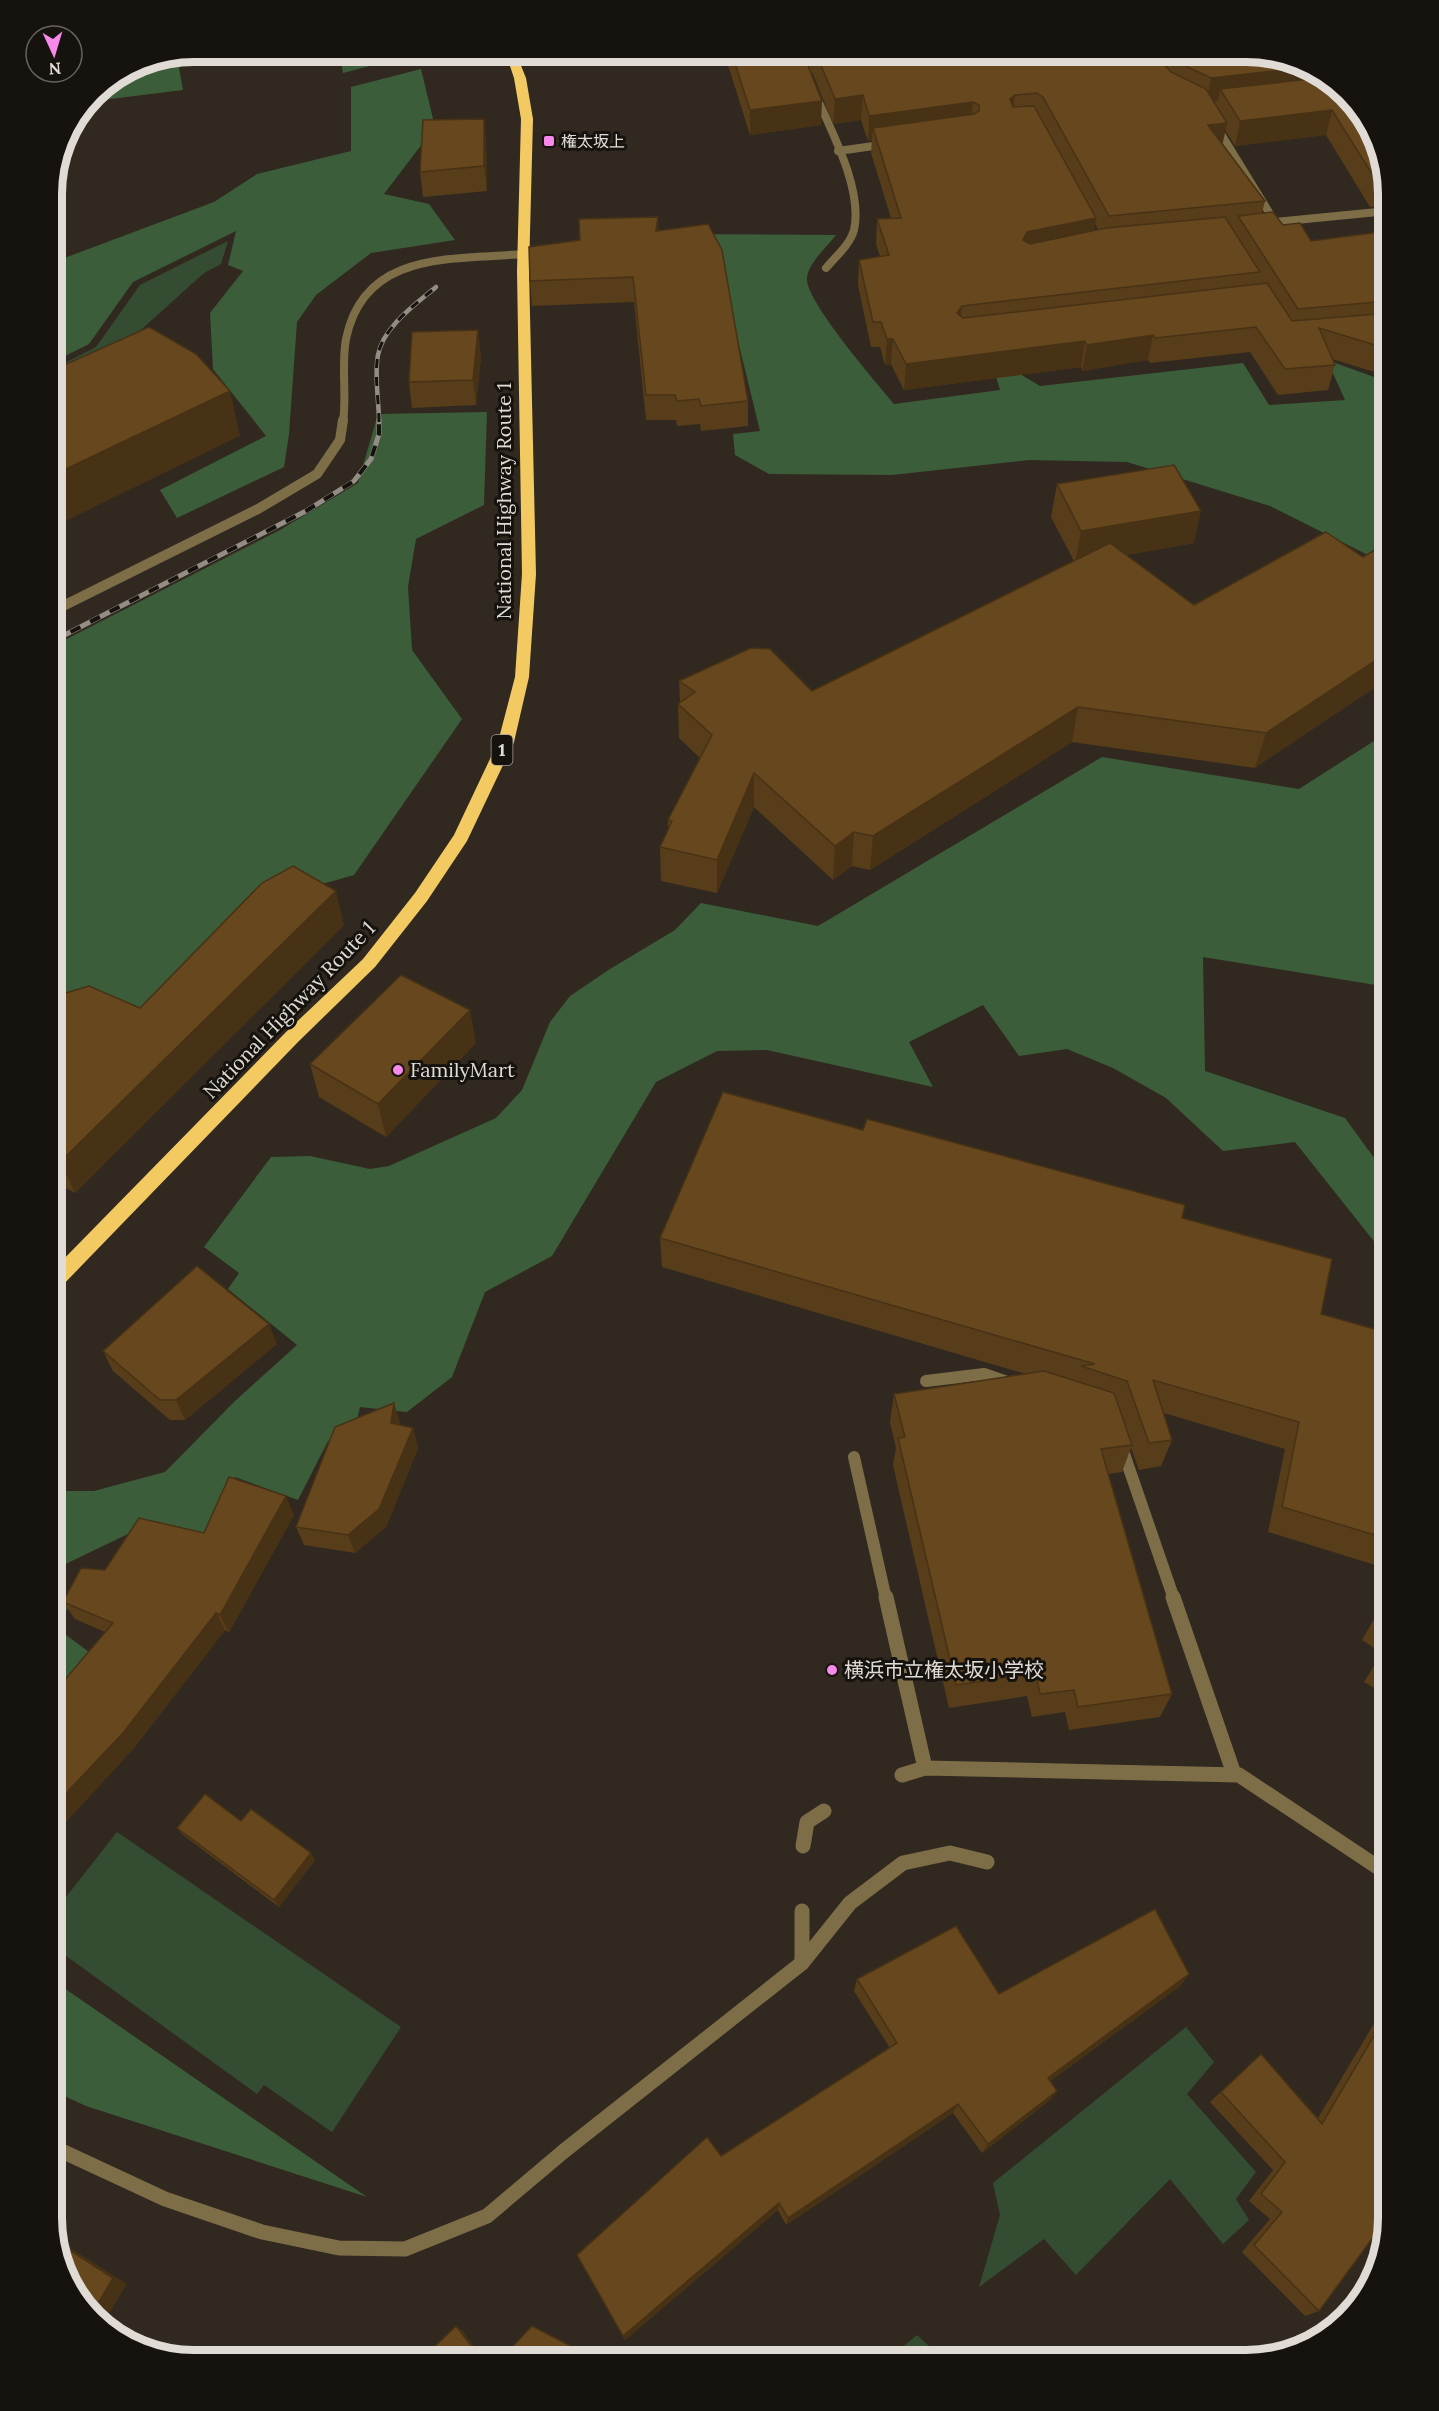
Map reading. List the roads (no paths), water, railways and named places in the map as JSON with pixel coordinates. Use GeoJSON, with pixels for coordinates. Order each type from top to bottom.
{"type":"FeatureCollection","features":[{"type":"Feature","properties":{"kind":"highway","name":"National Highway Route 1"},"geometry":{"type":"LineString","coordinates":[[62,1273],[292,1037],[369,963],[422,897],[461,837],[506,742],[522,677],[529,574],[524,254],[527,119],[520,78],[514,62]]}},
{"type":"Feature","properties":{"kind":"street"},"geometry":{"type":"LineString","coordinates":[[812,87],[838,151],[855,206],[853,233],[826,268]]}},
{"type":"Feature","properties":{"kind":"street"},"geometry":{"type":"LineString","coordinates":[[1211,118],[1279,230],[1268,231]]}},
{"type":"Feature","properties":{"kind":"street"},"geometry":{"type":"LineString","coordinates":[[838,151],[894,143]]}},
{"type":"Feature","properties":{"kind":"street"},"geometry":{"type":"LineString","coordinates":[[1275,222],[1378,212]]}},
{"type":"Feature","properties":{"kind":"street"},"geometry":{"type":"LineString","coordinates":[[62,607],[258,509],[317,474],[340,440],[344,414],[346,339],[360,299],[380,279],[421,263],[524,254]]}},
{"type":"Feature","properties":{"kind":"street"},"geometry":{"type":"LineString","coordinates":[[926,1381],[984,1374],[1026,1388]]}},
{"type":"Feature","properties":{"kind":"street"},"geometry":{"type":"LineString","coordinates":[[1119,1437],[1234,1774]]}},
{"type":"Feature","properties":{"kind":"street"},"geometry":{"type":"LineString","coordinates":[[854,1456],[925,1767]]}},
{"type":"Feature","properties":{"kind":"street"},"geometry":{"type":"LineString","coordinates":[[902,1775],[925,1767],[1234,1774],[1378,1868]]}},
{"type":"Feature","properties":{"kind":"street"},"geometry":{"type":"LineString","coordinates":[[803,1845],[807,1822],[824,1811]]}},
{"type":"Feature","properties":{"kind":"street"},"geometry":{"type":"LineString","coordinates":[[62,2151],[165,2199],[262,2232],[339,2248],[405,2249],[487,2216],[564,2151],[802,1963],[850,1904],[903,1863],[950,1853],[987,1862]]}},
{"type":"Feature","properties":{"kind":"street"},"geometry":{"type":"LineString","coordinates":[[802,1911],[802,1963]]}},
{"type":"Feature","properties":{"kind":"railway"},"geometry":{"type":"LineString","coordinates":[[379,422],[376,371],[381,345],[401,317],[436,287]]}},
{"type":"Feature","properties":{"kind":"railway"},"geometry":{"type":"LineString","coordinates":[[62,636],[306,511],[354,481],[371,459],[379,434],[379,422]]}},
{"type":"Feature","properties":{"kind":"place","name":"権太坂上"},"geometry":{"type":"Point","coordinates":[549,141]}},
{"type":"Feature","properties":{"kind":"place","name":"FamilyMart"},"geometry":{"type":"Point","coordinates":[398,1070]}},
{"type":"Feature","properties":{"kind":"place","name":"横浜市立権太坂小学校"},"geometry":{"type":"Point","coordinates":[832,1670]}}]}
